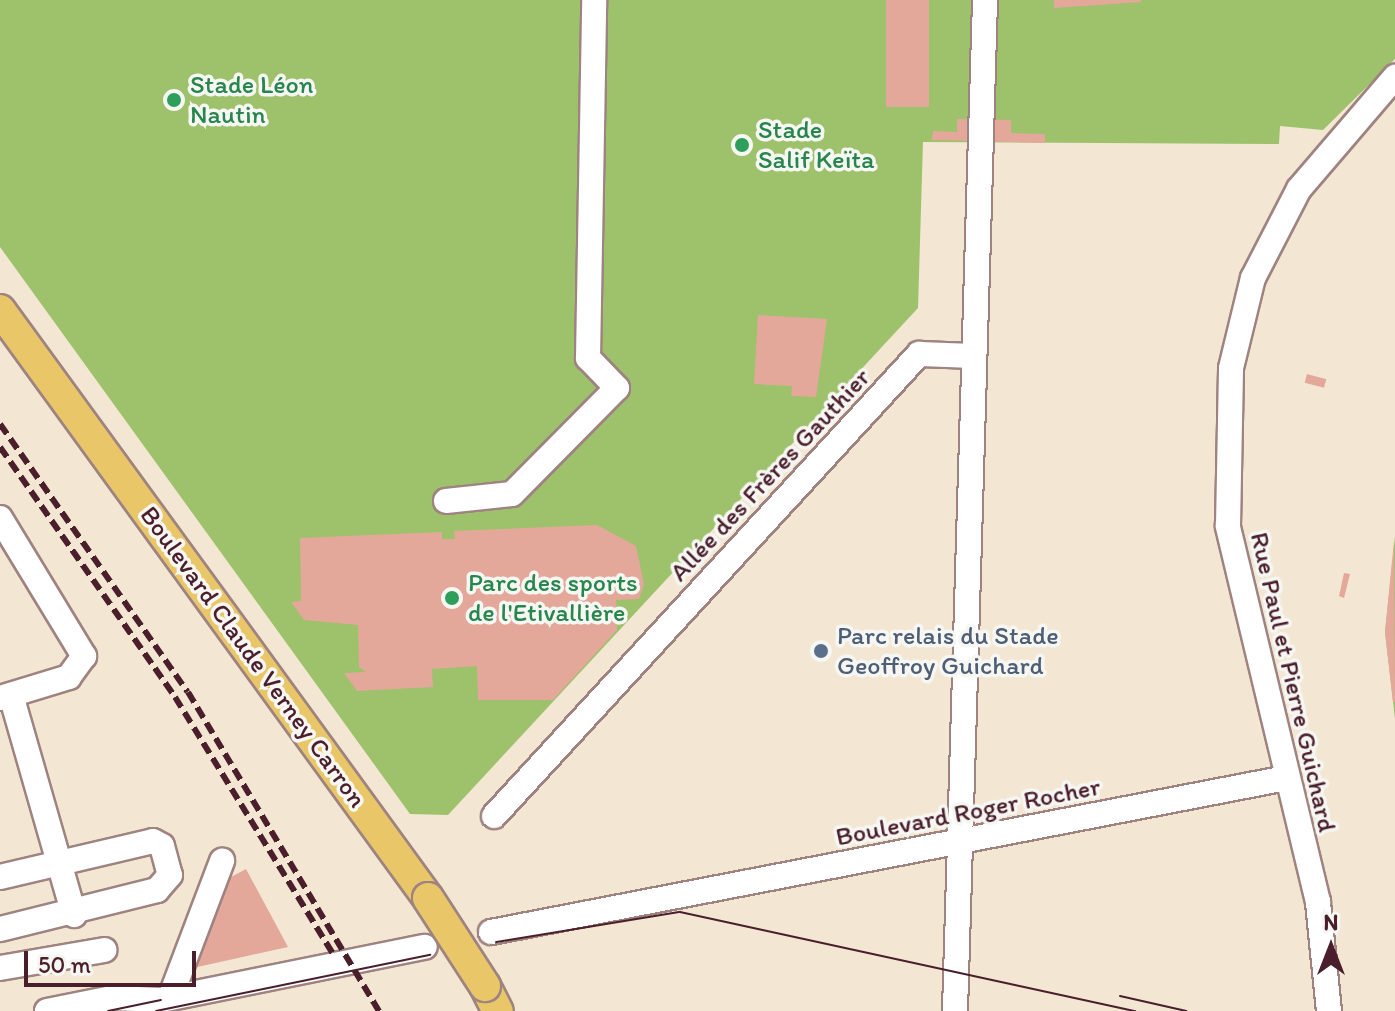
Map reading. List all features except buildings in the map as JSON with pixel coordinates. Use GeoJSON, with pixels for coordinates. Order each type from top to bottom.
{"type":"FeatureCollection","features":[{"type":"Feature","properties":{"kind":"main road","name":"Boulevard Claude Verney Carron"},"geometry":{"type":"LineString","coordinates":[[0,310],[428,898],[491,998]]}},
{"type":"Feature","properties":{"kind":"street"},"geometry":{"type":"LineString","coordinates":[[446,501],[512,494],[617,388],[588,358],[594,0]]}},
{"type":"Feature","properties":{"kind":"street"},"geometry":{"type":"LineString","coordinates":[[955,1011],[985,0]]}},
{"type":"Feature","properties":{"kind":"street","name":"Rue Paul et Pierre Guichard"},"geometry":{"type":"LineString","coordinates":[[1329,1011],[1318,902],[1228,526],[1231,368],[1253,278],[1299,189],[1395,77]]}},
{"type":"Feature","properties":{"kind":"street","name":"Allée des Frères Gauthier"},"geometry":{"type":"LineString","coordinates":[[494,816],[919,354],[974,356]]}},
{"type":"Feature","properties":{"kind":"street"},"geometry":{"type":"LineString","coordinates":[[0,518],[84,656],[69,677],[5,697],[74,915]]}},
{"type":"Feature","properties":{"kind":"street","name":"Boulevard Roger Rocher"},"geometry":{"type":"LineString","coordinates":[[491,932],[960,844],[1286,778]]}},
{"type":"Feature","properties":{"kind":"street"},"geometry":{"type":"LineString","coordinates":[[0,877],[60,866],[142,841],[162,846],[166,885],[74,915],[0,929]]}},
{"type":"Feature","properties":{"kind":"street"},"geometry":{"type":"LineString","coordinates":[[166,999],[222,861]]}},
{"type":"Feature","properties":{"kind":"street"},"geometry":{"type":"LineString","coordinates":[[47,1011],[166,999],[197,1002],[425,947]]}},
{"type":"Feature","properties":{"kind":"street"},"geometry":{"type":"LineString","coordinates":[[0,968],[104,950]]}},
{"type":"Feature","properties":{"kind":"green space","name":"Parc des sports de l'Etivallière"},"geometry":{"type":"Polygon","coordinates":[[[0,0],[1395,0],[1395,59],[1323,130],[1280,126],[1279,144],[923,142],[918,308],[448,815],[410,814],[0,247],[0,0]]]}},
{"type":"Feature","properties":{"kind":"green space"},"geometry":{"type":"Polygon","coordinates":[[[1395,536],[1395,719],[1385,632],[1395,536]]]}},
{"type":"Feature","properties":{"kind":"tram line"},"geometry":{"type":"LineString","coordinates":[[496,942],[680,912],[1135,1011]]}},
{"type":"Feature","properties":{"kind":"tram line"},"geometry":{"type":"LineString","coordinates":[[156,1011],[430,955]]}},
{"type":"Feature","properties":{"kind":"tram line"},"geometry":{"type":"LineString","coordinates":[[1120,996],[1186,1011]]}},
{"type":"Feature","properties":{"kind":"tram line"},"geometry":{"type":"LineString","coordinates":[[108,1011],[161,1000]]}},
{"type":"Feature","properties":{"kind":"railway"},"geometry":{"type":"LineString","coordinates":[[0,424],[188,692],[379,1011]]}},
{"type":"Feature","properties":{"kind":"railway"},"geometry":{"type":"LineString","coordinates":[[0,447],[175,697],[334,955]]}},
{"type":"Feature","properties":{"kind":"place","name":"Stade Léon Nautin"},"geometry":{"type":"Point","coordinates":[174,100]}},
{"type":"Feature","properties":{"kind":"place","name":"Stade Salif Keïta"},"geometry":{"type":"Point","coordinates":[742,145]}},
{"type":"Feature","properties":{"kind":"place","name":"Parc des sports de l'Etivallière"},"geometry":{"type":"Point","coordinates":[452,598]}},
{"type":"Feature","properties":{"kind":"place","name":"Parc relais du Stade Geoffroy Guichard"},"geometry":{"type":"Point","coordinates":[821,651]}}]}
